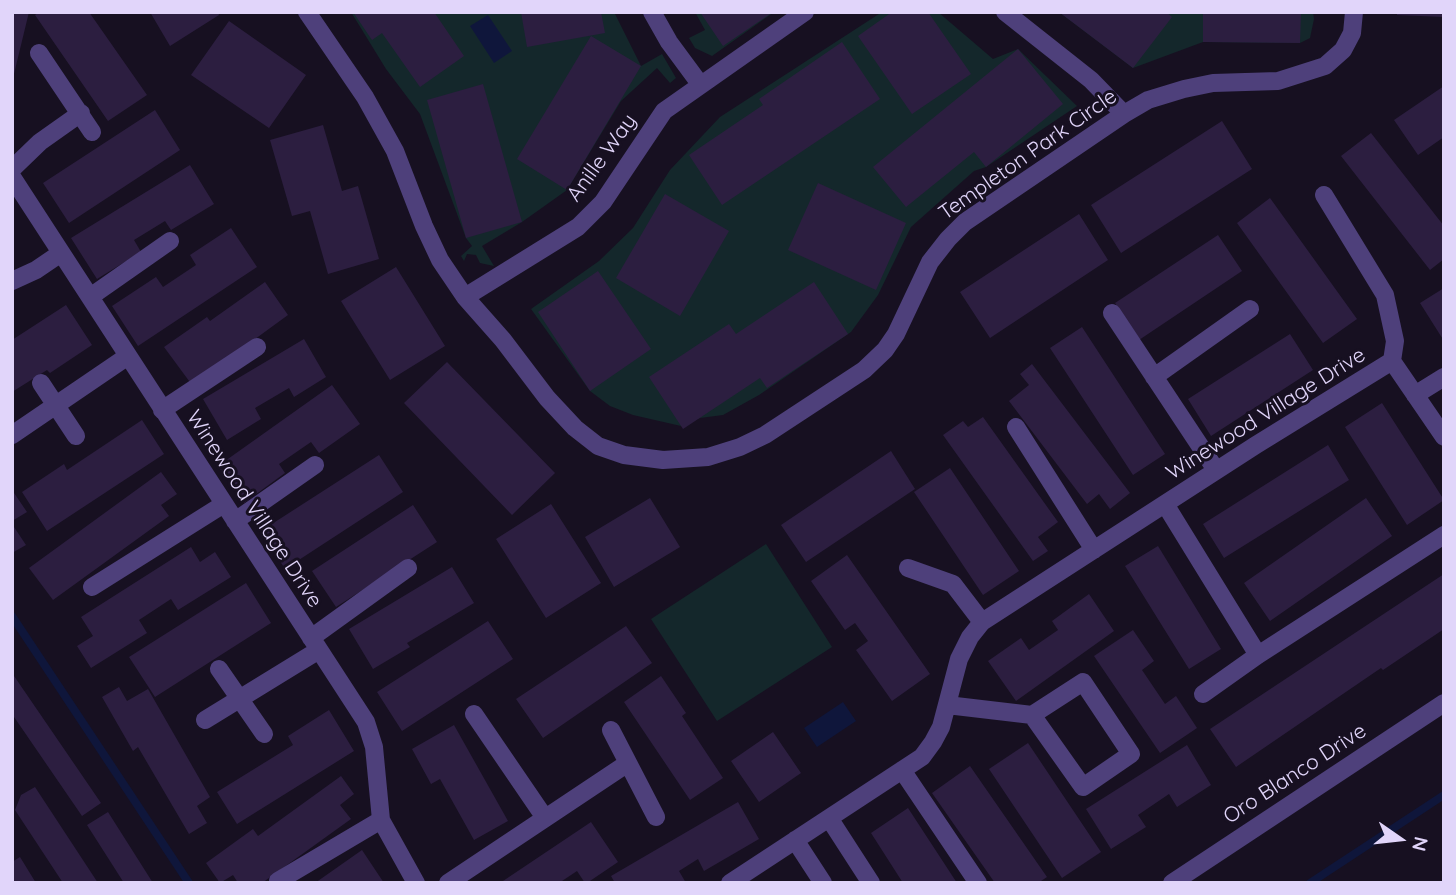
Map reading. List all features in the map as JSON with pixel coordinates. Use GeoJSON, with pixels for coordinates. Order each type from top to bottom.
{"type":"FeatureCollection","features":[{"type":"Feature","properties":{"kind":"street","name":"Templeton Park Circle"},"geometry":{"type":"LineString","coordinates":[[307,12],[365,97],[394,151],[440,260],[465,297],[503,340],[547,398],[575,428],[598,446],[624,455],[663,460],[708,457],[740,447],[765,435],[864,370],[885,350],[896,334],[930,262],[965,222],[1124,114],[1148,100],[1184,89],[1213,83],[1278,81],[1325,66],[1343,50],[1352,33],[1354,12]]}},
{"type":"Feature","properties":{"kind":"street"},"geometry":{"type":"LineString","coordinates":[[653,12],[669,42],[700,84]]}},
{"type":"Feature","properties":{"kind":"street","name":"Anille Way"},"geometry":{"type":"LineString","coordinates":[[465,297],[578,227],[603,202],[664,111],[805,12]]}},
{"type":"Feature","properties":{"kind":"street"},"geometry":{"type":"LineString","coordinates":[[1005,12],[1091,80],[1124,114]]}},
{"type":"Feature","properties":{"kind":"street"},"geometry":{"type":"LineString","coordinates":[[39,53],[92,132]]}},
{"type":"Feature","properties":{"kind":"street"},"geometry":{"type":"LineString","coordinates":[[12,169],[40,142],[81,113]]}},
{"type":"Feature","properties":{"kind":"street","name":"Winewood Village Drive"},"geometry":{"type":"LineString","coordinates":[[12,177],[366,722],[374,747],[381,820],[416,883]]}},
{"type":"Feature","properties":{"kind":"street"},"geometry":{"type":"LineString","coordinates":[[1324,195],[1385,295],[1395,341],[1392,361]]}},
{"type":"Feature","properties":{"kind":"street"},"geometry":{"type":"LineString","coordinates":[[90,297],[170,241]]}},
{"type":"Feature","properties":{"kind":"street"},"geometry":{"type":"LineString","coordinates":[[12,281],[36,270],[61,253]]}},
{"type":"Feature","properties":{"kind":"street"},"geometry":{"type":"LineString","coordinates":[[1154,377],[1250,309]]}},
{"type":"Feature","properties":{"kind":"street"},"geometry":{"type":"LineString","coordinates":[[1112,313],[1216,470]]}},
{"type":"Feature","properties":{"kind":"street"},"geometry":{"type":"LineString","coordinates":[[162,410],[257,347]]}},
{"type":"Feature","properties":{"kind":"street"},"geometry":{"type":"LineString","coordinates":[[12,435],[128,356]]}},
{"type":"Feature","properties":{"kind":"street","name":"Winewood Village Drive"},"geometry":{"type":"LineString","coordinates":[[730,883],[922,757],[941,727],[959,659],[970,637],[982,622],[1216,470],[1392,361],[1444,438]]}},
{"type":"Feature","properties":{"kind":"street"},"geometry":{"type":"LineString","coordinates":[[1415,395],[1444,377]]}},
{"type":"Feature","properties":{"kind":"street"},"geometry":{"type":"LineString","coordinates":[[41,383],[76,436]]}},
{"type":"Feature","properties":{"kind":"street"},"geometry":{"type":"LineString","coordinates":[[1016,427],[1094,550]]}},
{"type":"Feature","properties":{"kind":"street"},"geometry":{"type":"LineString","coordinates":[[235,521],[315,465]]}},
{"type":"Feature","properties":{"kind":"street"},"geometry":{"type":"LineString","coordinates":[[92,587],[224,504]]}},
{"type":"Feature","properties":{"kind":"street","name":"Winewood Village Drive"},"geometry":{"type":"LineString","coordinates":[[1165,504],[1258,655]]}},
{"type":"Feature","properties":{"kind":"street"},"geometry":{"type":"LineString","coordinates":[[1203,694],[1258,655],[1444,535]]}},
{"type":"Feature","properties":{"kind":"street"},"geometry":{"type":"LineString","coordinates":[[205,720],[315,644],[408,568]]}},
{"type":"Feature","properties":{"kind":"street"},"geometry":{"type":"LineString","coordinates":[[908,568],[953,584],[982,622]]}},
{"type":"Feature","properties":{"kind":"street"},"geometry":{"type":"LineString","coordinates":[[219,669],[264,734]]}},
{"type":"Feature","properties":{"kind":"street"},"geometry":{"type":"LineString","coordinates":[[947,705],[1032,715],[1083,682],[1131,754],[1083,787],[1032,715]]}},
{"type":"Feature","properties":{"kind":"street","name":"Oro Blanco Drive"},"geometry":{"type":"LineString","coordinates":[[1172,883],[1444,703]]}},
{"type":"Feature","properties":{"kind":"street"},"geometry":{"type":"LineString","coordinates":[[474,714],[545,818]]}},
{"type":"Feature","properties":{"kind":"street"},"geometry":{"type":"LineString","coordinates":[[611,730],[656,817]]}},
{"type":"Feature","properties":{"kind":"street"},"geometry":{"type":"LineString","coordinates":[[448,883],[628,763]]}},
{"type":"Feature","properties":{"kind":"street"},"geometry":{"type":"LineString","coordinates":[[902,770],[978,883]]}},
{"type":"Feature","properties":{"kind":"street"},"geometry":{"type":"LineString","coordinates":[[829,818],[871,883]]}},
{"type":"Feature","properties":{"kind":"street"},"geometry":{"type":"LineString","coordinates":[[278,881],[381,820]]}},
{"type":"Feature","properties":{"kind":"street"},"geometry":{"type":"LineString","coordinates":[[795,840],[823,883]]}},
{"type":"Feature","properties":{"kind":"green space"},"geometry":{"type":"Polygon","coordinates":[[[351,12],[614,12],[641,66],[662,54],[676,78],[670,83],[657,68],[621,101],[567,190],[482,246],[494,266],[480,263],[476,255],[467,254],[464,261],[461,256],[472,246],[466,238],[420,114],[386,69],[351,12]]]}},
{"type":"Feature","properties":{"kind":"green space"},"geometry":{"type":"Polygon","coordinates":[[[695,12],[774,12],[712,56],[695,48],[689,38],[705,30],[695,12]]]}},
{"type":"Feature","properties":{"kind":"green space"},"geometry":{"type":"Polygon","coordinates":[[[882,12],[938,12],[993,59],[1018,49],[1077,106],[986,167],[974,171],[911,227],[878,295],[851,332],[759,395],[723,415],[700,418],[681,426],[633,415],[610,406],[590,391],[531,309],[599,261],[633,228],[670,170],[720,117],[882,12]]]}},
{"type":"Feature","properties":{"kind":"green space"},"geometry":{"type":"Polygon","coordinates":[[[1059,12],[1313,12],[1314,19],[1310,38],[1300,43],[1203,42],[1133,68],[1059,12]]]}},
{"type":"Feature","properties":{"kind":"green space"},"geometry":{"type":"Polygon","coordinates":[[[766,544],[832,647],[717,721],[651,619],[766,544]]]}},
{"type":"Feature","properties":{"kind":"water"},"geometry":{"type":"Polygon","coordinates":[[[488,15],[512,51],[494,63],[470,26],[488,15]]]}},
{"type":"Feature","properties":{"kind":"water"},"geometry":{"type":"Polygon","coordinates":[[[843,702],[856,721],[817,747],[804,728],[843,702]]]}},
{"type":"Feature","properties":{"kind":"building"},"geometry":{"type":"Polygon","coordinates":[[[12,12],[29,12],[13,78],[12,78],[12,12]]]}},
{"type":"Feature","properties":{"kind":"building"},"geometry":{"type":"Polygon","coordinates":[[[39,12],[89,12],[147,95],[108,121],[35,15],[39,12]]]}},
{"type":"Feature","properties":{"kind":"building"},"geometry":{"type":"Polygon","coordinates":[[[150,12],[218,12],[219,15],[170,46],[150,12]]]}},
{"type":"Feature","properties":{"kind":"building"},"geometry":{"type":"Polygon","coordinates":[[[353,12],[434,12],[464,56],[420,87],[382,33],[372,40],[353,12]]]}},
{"type":"Feature","properties":{"kind":"building"},"geometry":{"type":"Polygon","coordinates":[[[521,12],[601,12],[605,33],[527,47],[521,12]]]}},
{"type":"Feature","properties":{"kind":"building"},"geometry":{"type":"Polygon","coordinates":[[[700,12],[773,12],[723,46],[700,12]]]}},
{"type":"Feature","properties":{"kind":"building"},"geometry":{"type":"Polygon","coordinates":[[[892,12],[928,12],[971,74],[912,114],[858,36],[892,12]]]}},
{"type":"Feature","properties":{"kind":"building"},"geometry":{"type":"Polygon","coordinates":[[[1059,12],[1166,12],[1172,17],[1133,68],[1059,12]]]}},
{"type":"Feature","properties":{"kind":"building"},"geometry":{"type":"Polygon","coordinates":[[[1203,12],[1301,12],[1300,43],[1203,42],[1203,12]]]}},
{"type":"Feature","properties":{"kind":"building"},"geometry":{"type":"Polygon","coordinates":[[[1397,12],[1444,12],[1444,17],[1397,15],[1397,12]]]}},
{"type":"Feature","properties":{"kind":"building"},"geometry":{"type":"Polygon","coordinates":[[[229,21],[306,75],[269,128],[191,75],[229,21]]]}},
{"type":"Feature","properties":{"kind":"building"},"geometry":{"type":"Polygon","coordinates":[[[591,36],[641,66],[567,190],[517,159],[591,36]]]}},
{"type":"Feature","properties":{"kind":"building"},"geometry":{"type":"Polygon","coordinates":[[[842,42],[880,99],[722,205],[689,155],[763,105],[759,99],[842,42]]]}},
{"type":"Feature","properties":{"kind":"building"},"geometry":{"type":"Polygon","coordinates":[[[1018,49],[1063,104],[986,167],[974,152],[906,207],[873,167],[1018,49]]]}},
{"type":"Feature","properties":{"kind":"building"},"geometry":{"type":"Polygon","coordinates":[[[483,84],[522,222],[466,238],[427,100],[483,84]]]}},
{"type":"Feature","properties":{"kind":"building"},"geometry":{"type":"Polygon","coordinates":[[[1444,86],[1444,137],[1418,155],[1394,120],[1444,86]]]}},
{"type":"Feature","properties":{"kind":"building"},"geometry":{"type":"Polygon","coordinates":[[[155,110],[180,150],[69,223],[43,183],[155,110]]]}},
{"type":"Feature","properties":{"kind":"building"},"geometry":{"type":"Polygon","coordinates":[[[1222,121],[1252,169],[1121,253],[1091,205],[1222,121]]]}},
{"type":"Feature","properties":{"kind":"building"},"geometry":{"type":"Polygon","coordinates":[[[323,125],[342,191],[358,186],[379,259],[328,274],[310,211],[292,216],[270,140],[323,125]]]}},
{"type":"Feature","properties":{"kind":"building"},"geometry":{"type":"Polygon","coordinates":[[[1371,133],[1444,226],[1444,259],[1430,270],[1341,156],[1371,133]]]}},
{"type":"Feature","properties":{"kind":"building"},"geometry":{"type":"Polygon","coordinates":[[[190,165],[214,204],[171,230],[165,221],[134,240],[141,252],[97,279],[71,238],[190,165]]]}},
{"type":"Feature","properties":{"kind":"building"},"geometry":{"type":"Polygon","coordinates":[[[818,183],[906,223],[876,290],[788,250],[818,183]]]}},
{"type":"Feature","properties":{"kind":"building"},"geometry":{"type":"Polygon","coordinates":[[[665,194],[729,231],[680,316],[616,278],[665,194]]]}},
{"type":"Feature","properties":{"kind":"building"},"geometry":{"type":"Polygon","coordinates":[[[1270,198],[1357,319],[1323,343],[1237,223],[1270,198]]]}},
{"type":"Feature","properties":{"kind":"building"},"geometry":{"type":"Polygon","coordinates":[[[1079,214],[1108,260],[990,338],[960,292],[1079,214]]]}},
{"type":"Feature","properties":{"kind":"building"},"geometry":{"type":"Polygon","coordinates":[[[231,228],[257,267],[138,346],[112,306],[156,277],[163,287],[196,265],[190,255],[231,228]]]}},
{"type":"Feature","properties":{"kind":"building"},"geometry":{"type":"Polygon","coordinates":[[[1218,235],[1242,271],[1139,340],[1115,303],[1218,235]]]}},
{"type":"Feature","properties":{"kind":"building"},"geometry":{"type":"Polygon","coordinates":[[[396,267],[445,346],[390,380],[341,301],[396,267]]]}},
{"type":"Feature","properties":{"kind":"building"},"geometry":{"type":"Polygon","coordinates":[[[598,271],[651,349],[590,391],[538,312],[598,271]]]}},
{"type":"Feature","properties":{"kind":"building"},"geometry":{"type":"Polygon","coordinates":[[[265,282],[288,315],[192,385],[164,347],[207,317],[210,321],[265,282]]]}},
{"type":"Feature","properties":{"kind":"building"},"geometry":{"type":"Polygon","coordinates":[[[814,282],[848,334],[767,388],[760,378],[683,429],[649,377],[729,324],[736,334],[814,282]]]}},
{"type":"Feature","properties":{"kind":"building"},"geometry":{"type":"Polygon","coordinates":[[[1444,288],[1444,341],[1420,303],[1444,288]]]}},
{"type":"Feature","properties":{"kind":"building"},"geometry":{"type":"Polygon","coordinates":[[[66,305],[92,345],[50,373],[47,370],[12,392],[12,340],[66,305]]]}},
{"type":"Feature","properties":{"kind":"building"},"geometry":{"type":"Polygon","coordinates":[[[1082,327],[1165,454],[1133,475],[1050,348],[1082,327]]]}},
{"type":"Feature","properties":{"kind":"building"},"geometry":{"type":"Polygon","coordinates":[[[1290,334],[1313,370],[1211,436],[1188,399],[1290,334]]]}},
{"type":"Feature","properties":{"kind":"building"},"geometry":{"type":"Polygon","coordinates":[[[304,339],[326,377],[294,397],[289,388],[255,408],[261,419],[227,440],[203,399],[304,339]]]}},
{"type":"Feature","properties":{"kind":"building"},"geometry":{"type":"Polygon","coordinates":[[[447,362],[555,473],[512,515],[404,403],[447,362]]]}},
{"type":"Feature","properties":{"kind":"building"},"geometry":{"type":"Polygon","coordinates":[[[1032,364],[1130,493],[1110,509],[1099,494],[1087,504],[1009,401],[1029,385],[1020,374],[1032,364]]]}},
{"type":"Feature","properties":{"kind":"building"},"geometry":{"type":"Polygon","coordinates":[[[332,385],[360,424],[319,453],[311,442],[279,464],[285,473],[244,503],[218,466],[332,385]]]}},
{"type":"Feature","properties":{"kind":"building"},"geometry":{"type":"Polygon","coordinates":[[[1382,403],[1444,500],[1407,525],[1345,427],[1382,403]]]}},
{"type":"Feature","properties":{"kind":"building"},"geometry":{"type":"Polygon","coordinates":[[[983,417],[1058,522],[1038,537],[1048,551],[1033,561],[943,435],[963,421],[968,427],[983,417]]]}},
{"type":"Feature","properties":{"kind":"building"},"geometry":{"type":"Polygon","coordinates":[[[142,420],[164,454],[47,531],[22,492],[64,464],[67,470],[142,420]]]}},
{"type":"Feature","properties":{"kind":"building"},"geometry":{"type":"Polygon","coordinates":[[[1328,445],[1349,480],[1224,558],[1203,524],[1328,445]]]}},
{"type":"Feature","properties":{"kind":"building"},"geometry":{"type":"Polygon","coordinates":[[[891,451],[915,489],[806,562],[781,525],[891,451]]]}},
{"type":"Feature","properties":{"kind":"building"},"geometry":{"type":"Polygon","coordinates":[[[379,455],[403,492],[285,569],[261,531],[379,455]]]}},
{"type":"Feature","properties":{"kind":"building"},"geometry":{"type":"Polygon","coordinates":[[[950,468],[1019,571],[983,595],[914,492],[950,468]]]}},
{"type":"Feature","properties":{"kind":"building"},"geometry":{"type":"Polygon","coordinates":[[[161,472],[177,494],[161,505],[169,516],[53,600],[29,568],[161,472]]]}},
{"type":"Feature","properties":{"kind":"building"},"geometry":{"type":"Polygon","coordinates":[[[12,490],[27,512],[12,521],[12,490]]]}},
{"type":"Feature","properties":{"kind":"building"},"geometry":{"type":"Polygon","coordinates":[[[650,498],[680,547],[614,587],[585,537],[650,498]]]}},
{"type":"Feature","properties":{"kind":"building"},"geometry":{"type":"Polygon","coordinates":[[[1366,498],[1392,536],[1270,621],[1244,583],[1366,498]]]}},
{"type":"Feature","properties":{"kind":"building"},"geometry":{"type":"Polygon","coordinates":[[[551,504],[601,583],[546,618],[496,539],[551,504]]]}},
{"type":"Feature","properties":{"kind":"building"},"geometry":{"type":"Polygon","coordinates":[[[413,505],[437,542],[336,607],[312,571],[413,505]]]}},
{"type":"Feature","properties":{"kind":"building"},"geometry":{"type":"Polygon","coordinates":[[[12,524],[26,545],[12,553],[12,524]]]}},
{"type":"Feature","properties":{"kind":"building"},"geometry":{"type":"Polygon","coordinates":[[[1158,546],[1221,649],[1189,669],[1125,566],[1158,546]]]}},
{"type":"Feature","properties":{"kind":"building"},"geometry":{"type":"Polygon","coordinates":[[[191,547],[200,562],[215,552],[231,577],[178,610],[171,599],[139,620],[147,633],[91,668],[77,646],[93,636],[81,617],[191,547]]]}},
{"type":"Feature","properties":{"kind":"building"},"geometry":{"type":"Polygon","coordinates":[[[847,555],[930,674],[892,701],[856,650],[868,641],[855,623],[845,630],[811,581],[847,555]]]}},
{"type":"Feature","properties":{"kind":"building"},"geometry":{"type":"Polygon","coordinates":[[[452,567],[474,603],[407,643],[410,647],[373,669],[349,629],[452,567]]]}},
{"type":"Feature","properties":{"kind":"building"},"geometry":{"type":"Polygon","coordinates":[[[1444,574],[1444,629],[1383,670],[1381,668],[1236,767],[1210,729],[1444,574]]]}},
{"type":"Feature","properties":{"kind":"building"},"geometry":{"type":"Polygon","coordinates":[[[246,583],[271,623],[155,697],[129,657],[246,583]]]}},
{"type":"Feature","properties":{"kind":"building"},"geometry":{"type":"Polygon","coordinates":[[[1089,594],[1114,631],[1016,701],[988,661],[1021,638],[1029,650],[1058,630],[1052,621],[1089,594]]]}},
{"type":"Feature","properties":{"kind":"building"},"geometry":{"type":"Polygon","coordinates":[[[488,621],[513,659],[402,731],[377,692],[488,621]]]}},
{"type":"Feature","properties":{"kind":"building"},"geometry":{"type":"Polygon","coordinates":[[[626,626],[652,663],[543,738],[516,699],[626,626]]]}},
{"type":"Feature","properties":{"kind":"building"},"geometry":{"type":"Polygon","coordinates":[[[1133,630],[1154,661],[1142,670],[1165,704],[1176,696],[1197,728],[1160,753],[1094,656],[1133,630]]]}},
{"type":"Feature","properties":{"kind":"building"},"geometry":{"type":"Polygon","coordinates":[[[12,673],[101,803],[82,816],[12,714],[12,673]]]}},
{"type":"Feature","properties":{"kind":"building"},"geometry":{"type":"Polygon","coordinates":[[[661,676],[686,713],[682,716],[723,778],[690,800],[624,702],[661,676]]]}},
{"type":"Feature","properties":{"kind":"building"},"geometry":{"type":"Polygon","coordinates":[[[119,687],[127,701],[148,689],[210,797],[197,806],[207,823],[189,834],[138,747],[133,751],[102,697],[119,687]]]}},
{"type":"Feature","properties":{"kind":"building"},"geometry":{"type":"Polygon","coordinates":[[[329,710],[354,751],[237,824],[217,792],[293,745],[288,736],[329,710]]]}},
{"type":"Feature","properties":{"kind":"building"},"geometry":{"type":"Polygon","coordinates":[[[454,725],[508,821],[474,840],[440,779],[431,784],[412,749],[454,725]]]}},
{"type":"Feature","properties":{"kind":"building"},"geometry":{"type":"Polygon","coordinates":[[[773,732],[801,773],[759,802],[731,761],[773,732]]]}},
{"type":"Feature","properties":{"kind":"building"},"geometry":{"type":"Polygon","coordinates":[[[1028,743],[1101,852],[1062,878],[989,769],[1028,743]]]}},
{"type":"Feature","properties":{"kind":"building"},"geometry":{"type":"Polygon","coordinates":[[[1187,745],[1211,785],[1177,807],[1169,794],[1138,815],[1146,827],[1111,849],[1086,809],[1187,745]]]}},
{"type":"Feature","properties":{"kind":"building"},"geometry":{"type":"Polygon","coordinates":[[[970,766],[1047,877],[1038,883],[995,883],[932,793],[970,766]]]}},
{"type":"Feature","properties":{"kind":"building"},"geometry":{"type":"Polygon","coordinates":[[[341,776],[354,794],[340,805],[351,819],[262,883],[238,883],[233,875],[220,883],[206,863],[253,829],[258,836],[341,776]]]}},
{"type":"Feature","properties":{"kind":"building"},"geometry":{"type":"Polygon","coordinates":[[[35,787],[98,883],[63,883],[15,810],[21,795],[35,787]]]}},
{"type":"Feature","properties":{"kind":"building"},"geometry":{"type":"Polygon","coordinates":[[[738,802],[759,839],[704,871],[698,859],[679,871],[686,883],[615,883],[611,876],[738,802]]]}},
{"type":"Feature","properties":{"kind":"building"},"geometry":{"type":"Polygon","coordinates":[[[908,808],[957,883],[903,883],[871,833],[908,808]]]}},
{"type":"Feature","properties":{"kind":"building"},"geometry":{"type":"Polygon","coordinates":[[[108,812],[153,883],[124,883],[87,825],[108,812]]]}},
{"type":"Feature","properties":{"kind":"building"},"geometry":{"type":"Polygon","coordinates":[[[591,822],[618,862],[587,883],[577,871],[559,883],[500,883],[591,822]]]}},
{"type":"Feature","properties":{"kind":"building"},"geometry":{"type":"Polygon","coordinates":[[[362,850],[384,883],[315,883],[362,850]]]}},
{"type":"Feature","properties":{"kind":"building"},"geometry":{"type":"Polygon","coordinates":[[[20,857],[36,883],[12,883],[12,862],[20,857]]]}},
{"type":"Feature","properties":{"kind":"waterway"},"geometry":{"type":"LineString","coordinates":[[12,616],[189,883]]}},
{"type":"Feature","properties":{"kind":"waterway"},"geometry":{"type":"LineString","coordinates":[[1310,883],[1444,795]]}}]}
